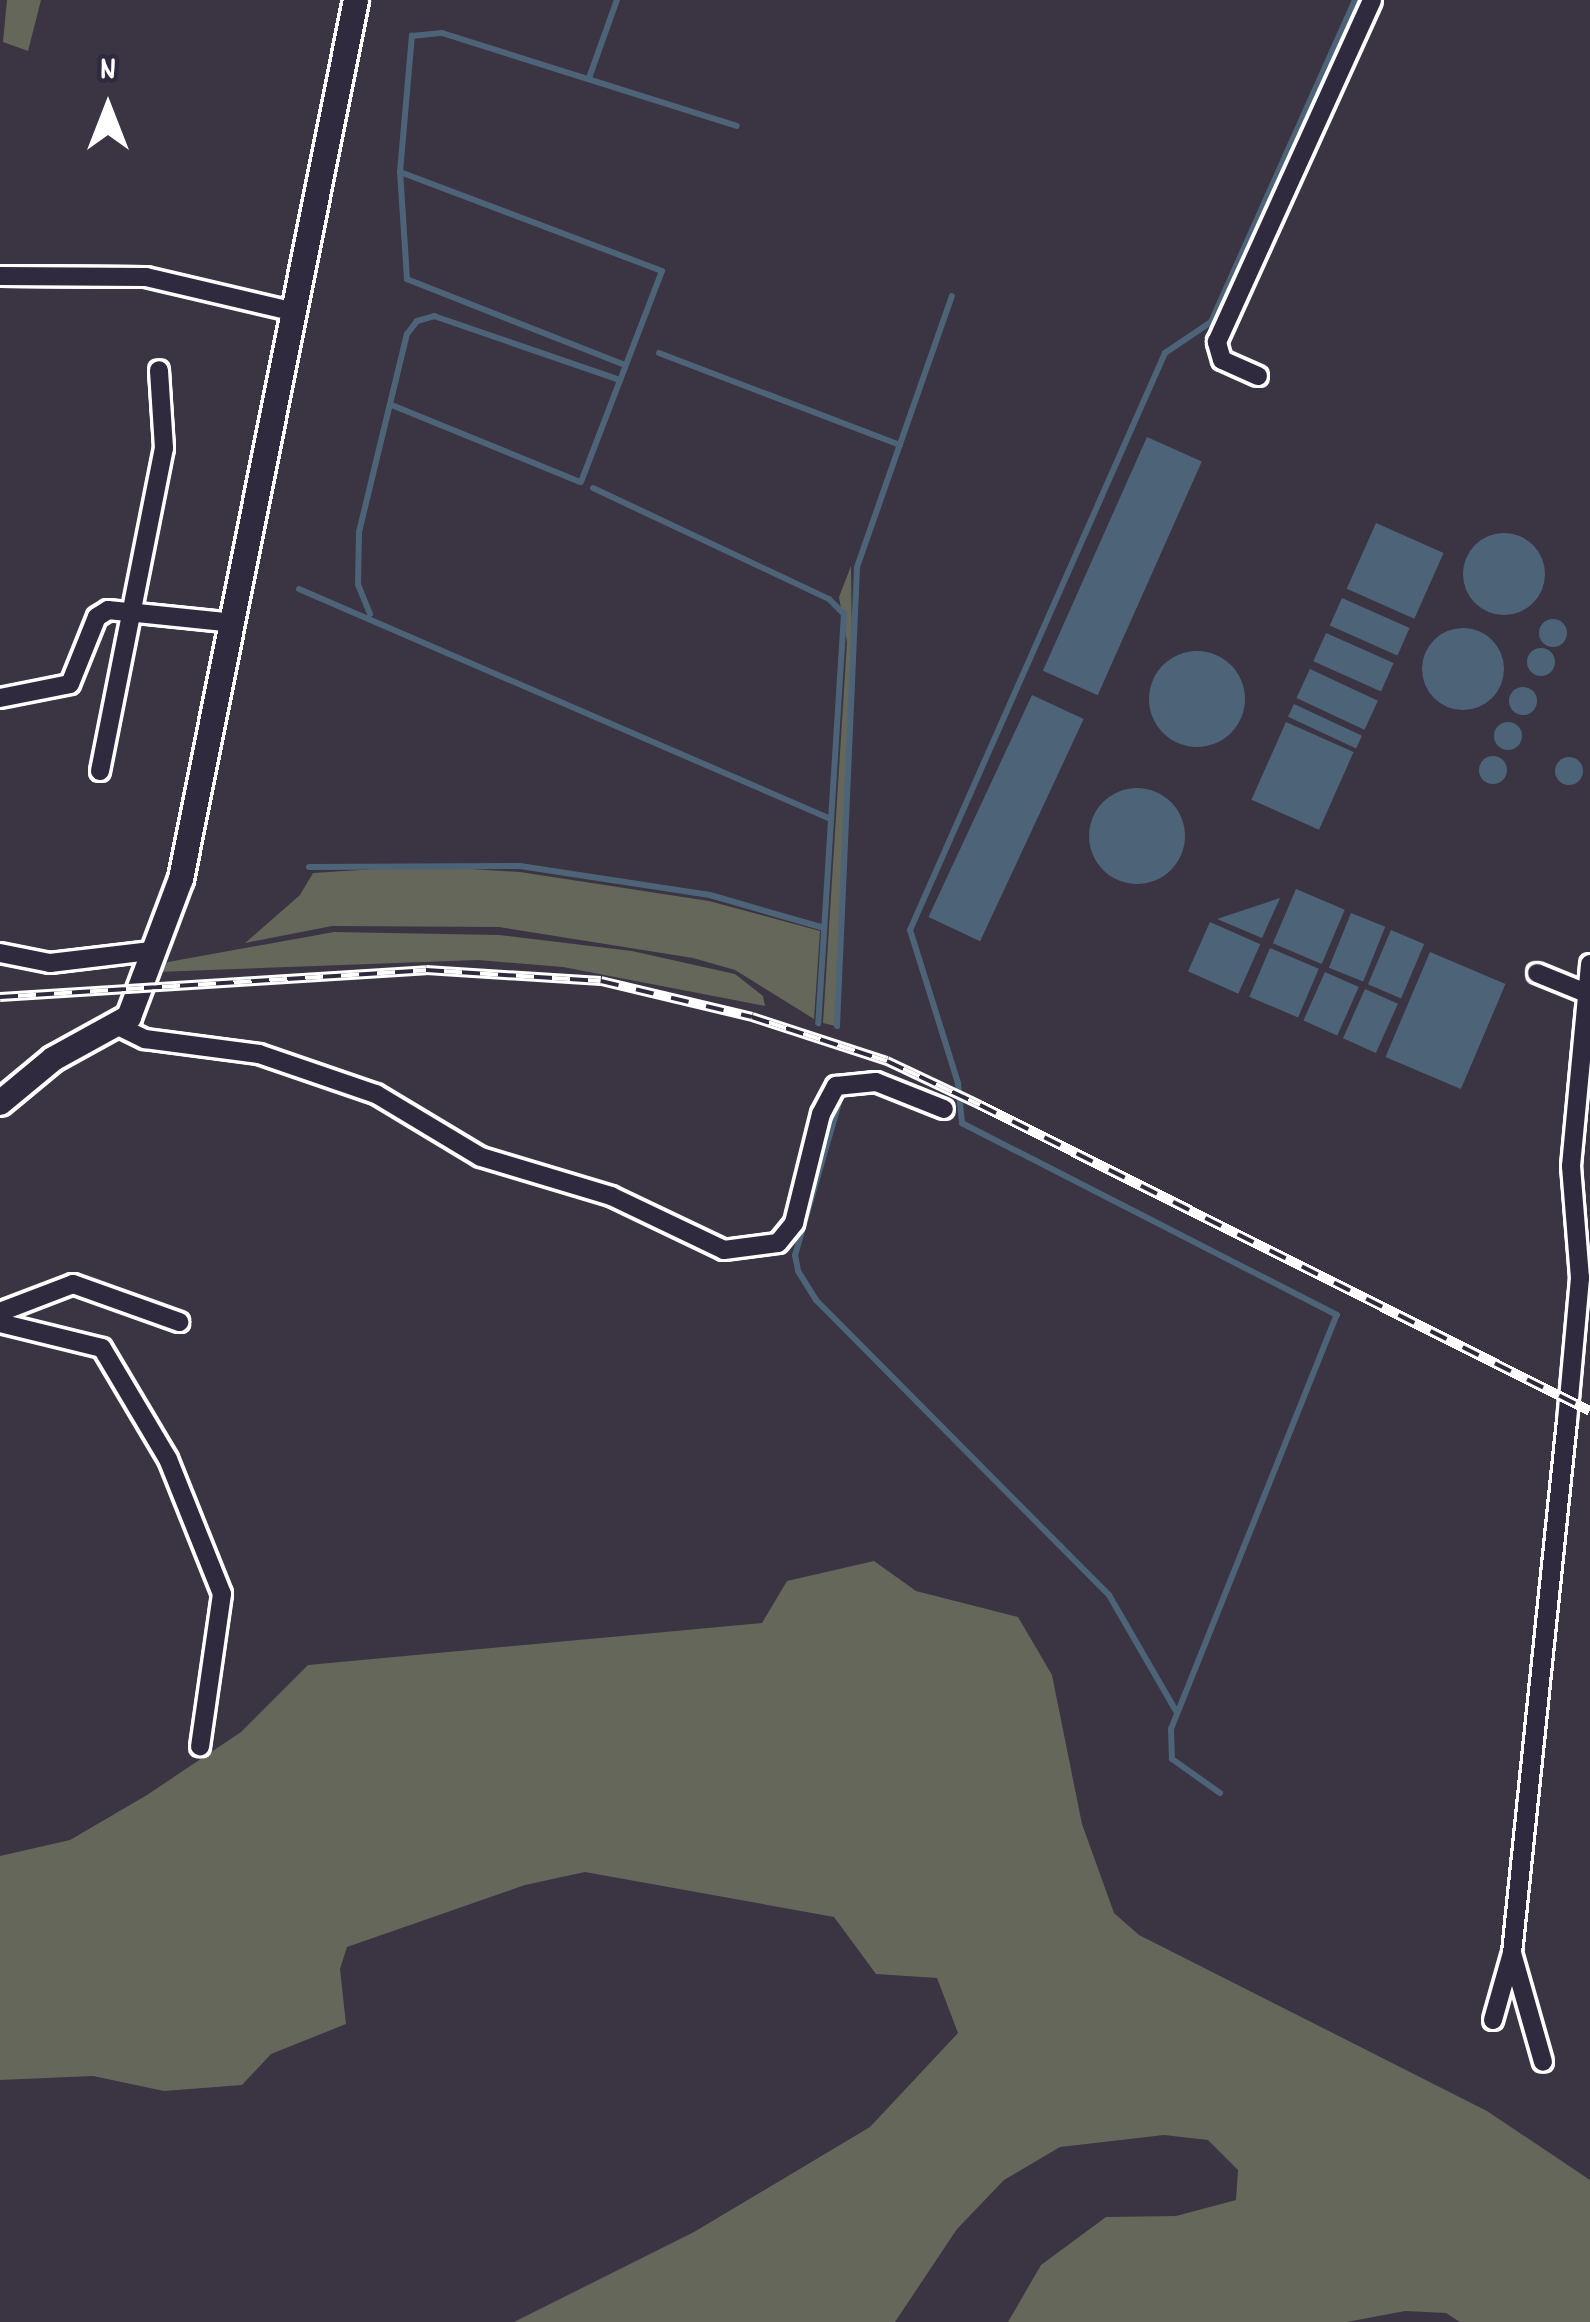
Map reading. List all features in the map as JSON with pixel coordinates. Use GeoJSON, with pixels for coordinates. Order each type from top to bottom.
{"type":"FeatureCollection","features":[{"type":"Feature","properties":{"kind":"street"},"geometry":{"type":"LineString","coordinates":[[0,1103],[52,1059],[129,1017],[190,848],[356,0]]}},
{"type":"Feature","properties":{"kind":"street"},"geometry":{"type":"LineString","coordinates":[[1258,376],[1222,360],[1217,342],[1372,0]]}},
{"type":"Feature","properties":{"kind":"street"},"geometry":{"type":"LineString","coordinates":[[0,276],[124,274],[295,312]]}},
{"type":"Feature","properties":{"kind":"street"},"geometry":{"type":"LineString","coordinates":[[100,771],[164,448],[159,370]]}},
{"type":"Feature","properties":{"kind":"street"},"geometry":{"type":"LineString","coordinates":[[0,698],[70,684],[97,616],[132,611],[234,623]]}},
{"type":"Feature","properties":{"kind":"street"},"geometry":{"type":"LineString","coordinates":[[0,953],[50,963],[151,952]]}},
{"type":"Feature","properties":{"kind":"street"},"geometry":{"type":"LineString","coordinates":[[1493,2020],[1512,1953],[1580,1277],[1571,1166],[1590,964]]}},
{"type":"Feature","properties":{"kind":"street"},"geometry":{"type":"LineString","coordinates":[[1537,973],[1586,993]]}},
{"type":"Feature","properties":{"kind":"street"},"geometry":{"type":"LineString","coordinates":[[118,1026],[145,1039],[259,1054],[376,1094],[481,1157],[610,1196],[724,1250],[778,1243],[794,1222],[820,1114],[836,1086],[876,1082],[944,1109]]}},
{"type":"Feature","properties":{"kind":"street"},"geometry":{"type":"LineString","coordinates":[[0,1312],[73,1284],[179,1322]]}},
{"type":"Feature","properties":{"kind":"street"},"geometry":{"type":"LineString","coordinates":[[0,1323],[102,1348],[117,1361],[178,1480],[222,1594],[200,1746]]}},
{"type":"Feature","properties":{"kind":"street"},"geometry":{"type":"LineString","coordinates":[[1512,1953],[1543,2062]]}},
{"type":"Feature","properties":{"kind":"green space"},"geometry":{"type":"Polygon","coordinates":[[[7,0],[41,0],[28,51],[3,42],[7,0]]]}},
{"type":"Feature","properties":{"kind":"green space"},"geometry":{"type":"Polygon","coordinates":[[[851,566],[852,643],[835,1026],[823,1023],[847,642],[839,597],[851,566]]]}},
{"type":"Feature","properties":{"kind":"green space"},"geometry":{"type":"Polygon","coordinates":[[[424,866],[520,872],[709,901],[820,931],[814,1019],[735,970],[693,958],[499,927],[332,926],[245,943],[300,895],[313,873],[424,866]]]}},
{"type":"Feature","properties":{"kind":"green space"},"geometry":{"type":"Polygon","coordinates":[[[334,932],[499,935],[632,951],[735,974],[763,996],[765,1006],[563,967],[478,960],[157,972],[168,962],[334,932]]]}},
{"type":"Feature","properties":{"kind":"green space"},"geometry":{"type":"Polygon","coordinates":[[[874,1561],[916,1591],[1018,1617],[1052,1675],[1082,1824],[1114,1913],[1139,1935],[1487,2111],[1590,2180],[1590,2322],[1460,2322],[1446,2313],[1405,2311],[1347,2322],[1008,2322],[1041,2265],[1106,2217],[1176,2216],[1236,2200],[1238,2170],[1208,2140],[1164,2135],[1060,2147],[1004,2180],[957,2229],[895,2322],[514,2322],[694,2232],[870,2127],[958,2033],[937,1978],[876,1974],[834,1917],[585,1872],[525,1885],[347,1947],[340,1969],[346,2024],[271,2054],[242,2085],[164,2091],[93,2076],[0,2080],[0,1856],[70,1840],[147,1795],[241,1732],[308,1665],[762,1623],[787,1581],[874,1561]]]}},
{"type":"Feature","properties":{"kind":"water"},"geometry":{"type":"Polygon","coordinates":[[[1147,437],[1202,461],[1098,695],[1043,671],[1147,437]]]}},
{"type":"Feature","properties":{"kind":"water"},"geometry":{"type":"Polygon","coordinates":[[[1376,523],[1444,553],[1414,619],[1347,589],[1376,523]]]}},
{"type":"Feature","properties":{"kind":"water"},"geometry":{"type":"Polygon","coordinates":[[[1504,533],[1533,545],[1545,574],[1533,603],[1504,615],[1475,603],[1463,574],[1475,545],[1504,533]]]}},
{"type":"Feature","properties":{"kind":"water"},"geometry":{"type":"Polygon","coordinates":[[[1342,598],[1410,628],[1397,656],[1330,625],[1342,598]]]}},
{"type":"Feature","properties":{"kind":"water"},"geometry":{"type":"Polygon","coordinates":[[[1553,619],[1563,623],[1567,633],[1563,643],[1553,647],[1543,643],[1539,633],[1543,623],[1553,619]]]}},
{"type":"Feature","properties":{"kind":"water"},"geometry":{"type":"Polygon","coordinates":[[[1463,628],[1492,640],[1504,669],[1492,698],[1463,710],[1434,698],[1422,669],[1434,640],[1463,628]]]}},
{"type":"Feature","properties":{"kind":"water"},"geometry":{"type":"Polygon","coordinates":[[[1326,633],[1394,663],[1381,691],[1313,661],[1326,633]]]}},
{"type":"Feature","properties":{"kind":"water"},"geometry":{"type":"Polygon","coordinates":[[[1541,648],[1551,652],[1555,662],[1551,672],[1541,676],[1531,672],[1527,662],[1531,652],[1541,648]]]}},
{"type":"Feature","properties":{"kind":"water"},"geometry":{"type":"Polygon","coordinates":[[[1197,651],[1231,665],[1245,699],[1231,733],[1197,747],[1163,733],[1149,699],[1163,665],[1197,651]]]}},
{"type":"Feature","properties":{"kind":"water"},"geometry":{"type":"Polygon","coordinates":[[[1310,669],[1378,701],[1364,730],[1296,698],[1310,669]]]}},
{"type":"Feature","properties":{"kind":"water"},"geometry":{"type":"Polygon","coordinates":[[[1523,687],[1533,691],[1537,701],[1533,711],[1523,715],[1513,711],[1509,701],[1513,691],[1523,687]]]}},
{"type":"Feature","properties":{"kind":"water"},"geometry":{"type":"Polygon","coordinates":[[[1032,695],[1084,719],[980,941],[928,917],[1032,695]]]}},
{"type":"Feature","properties":{"kind":"water"},"geometry":{"type":"Polygon","coordinates":[[[1294,704],[1362,736],[1356,748],[1288,717],[1294,704]]]}},
{"type":"Feature","properties":{"kind":"water"},"geometry":{"type":"Polygon","coordinates":[[[1286,722],[1354,752],[1319,830],[1251,800],[1286,722]]]}},
{"type":"Feature","properties":{"kind":"water"},"geometry":{"type":"Polygon","coordinates":[[[1508,722],[1518,726],[1522,736],[1518,746],[1508,750],[1498,746],[1494,736],[1498,726],[1508,722]]]}},
{"type":"Feature","properties":{"kind":"water"},"geometry":{"type":"Polygon","coordinates":[[[1493,756],[1503,760],[1507,770],[1503,780],[1493,784],[1483,780],[1479,770],[1483,760],[1493,756]]]}},
{"type":"Feature","properties":{"kind":"water"},"geometry":{"type":"Polygon","coordinates":[[[1569,757],[1579,761],[1583,771],[1579,781],[1569,785],[1559,781],[1555,771],[1559,761],[1569,757]]]}},
{"type":"Feature","properties":{"kind":"water"},"geometry":{"type":"Polygon","coordinates":[[[1137,788],[1171,802],[1185,836],[1171,870],[1137,884],[1103,870],[1089,836],[1103,802],[1137,788]]]}},
{"type":"Feature","properties":{"kind":"water"},"geometry":{"type":"Polygon","coordinates":[[[1296,889],[1345,910],[1322,964],[1273,943],[1296,889]]]}},
{"type":"Feature","properties":{"kind":"water"},"geometry":{"type":"Polygon","coordinates":[[[1280,898],[1262,938],[1217,919],[1280,898]]]}},
{"type":"Feature","properties":{"kind":"water"},"geometry":{"type":"Polygon","coordinates":[[[1351,913],[1385,927],[1363,982],[1329,968],[1351,913]]]}},
{"type":"Feature","properties":{"kind":"water"},"geometry":{"type":"Polygon","coordinates":[[[1210,922],[1260,944],[1238,994],[1188,971],[1210,922]]]}},
{"type":"Feature","properties":{"kind":"water"},"geometry":{"type":"Polygon","coordinates":[[[1391,930],[1424,944],[1401,998],[1368,984],[1391,930]]]}},
{"type":"Feature","properties":{"kind":"water"},"geometry":{"type":"Polygon","coordinates":[[[1270,948],[1319,969],[1298,1017],[1249,997],[1270,948]]]}},
{"type":"Feature","properties":{"kind":"water"},"geometry":{"type":"Polygon","coordinates":[[[1430,952],[1505,984],[1461,1089],[1385,1057],[1430,952]]]}},
{"type":"Feature","properties":{"kind":"water"},"geometry":{"type":"Polygon","coordinates":[[[1325,972],[1359,987],[1337,1035],[1303,1020],[1325,972]]]}},
{"type":"Feature","properties":{"kind":"water"},"geometry":{"type":"Polygon","coordinates":[[[1365,989],[1398,1004],[1376,1053],[1343,1038],[1365,989]]]}},
{"type":"Feature","properties":{"kind":"waterway"},"geometry":{"type":"LineString","coordinates":[[589,78],[617,0]]}},
{"type":"Feature","properties":{"kind":"waterway"},"geometry":{"type":"LineString","coordinates":[[1220,1793],[1172,1759],[1171,1729],[1337,1315],[962,1123],[958,1083],[910,930],[1165,353],[1211,322],[1355,0]]}},
{"type":"Feature","properties":{"kind":"waterway"},"geometry":{"type":"LineString","coordinates":[[625,365],[407,279],[400,172],[412,36],[442,33],[737,126]]}},
{"type":"Feature","properties":{"kind":"waterway"},"geometry":{"type":"LineString","coordinates":[[400,172],[662,271],[581,482]]}},
{"type":"Feature","properties":{"kind":"waterway"},"geometry":{"type":"LineString","coordinates":[[837,1026],[857,567],[952,296]]}},
{"type":"Feature","properties":{"kind":"waterway"},"geometry":{"type":"LineString","coordinates":[[370,614],[358,585],[359,532],[407,334],[417,321],[434,316],[620,380]]}},
{"type":"Feature","properties":{"kind":"waterway"},"geometry":{"type":"LineString","coordinates":[[659,353],[900,445]]}},
{"type":"Feature","properties":{"kind":"waterway"},"geometry":{"type":"LineString","coordinates":[[394,406],[580,482]]}},
{"type":"Feature","properties":{"kind":"waterway"},"geometry":{"type":"LineString","coordinates":[[593,488],[829,599],[844,614],[818,1023]]}},
{"type":"Feature","properties":{"kind":"waterway"},"geometry":{"type":"LineString","coordinates":[[299,589],[831,819]]}},
{"type":"Feature","properties":{"kind":"waterway"},"geometry":{"type":"LineString","coordinates":[[309,867],[520,866],[710,895],[824,928]]}},
{"type":"Feature","properties":{"kind":"waterway"},"geometry":{"type":"LineString","coordinates":[[843,1089],[795,1255],[798,1271],[816,1300],[1109,1595],[1177,1713]]}},
{"type":"Feature","properties":{"kind":"railway"},"geometry":{"type":"LineString","coordinates":[[0,997],[426,970],[601,981],[752,1017],[887,1061],[1590,1411]]}}]}
